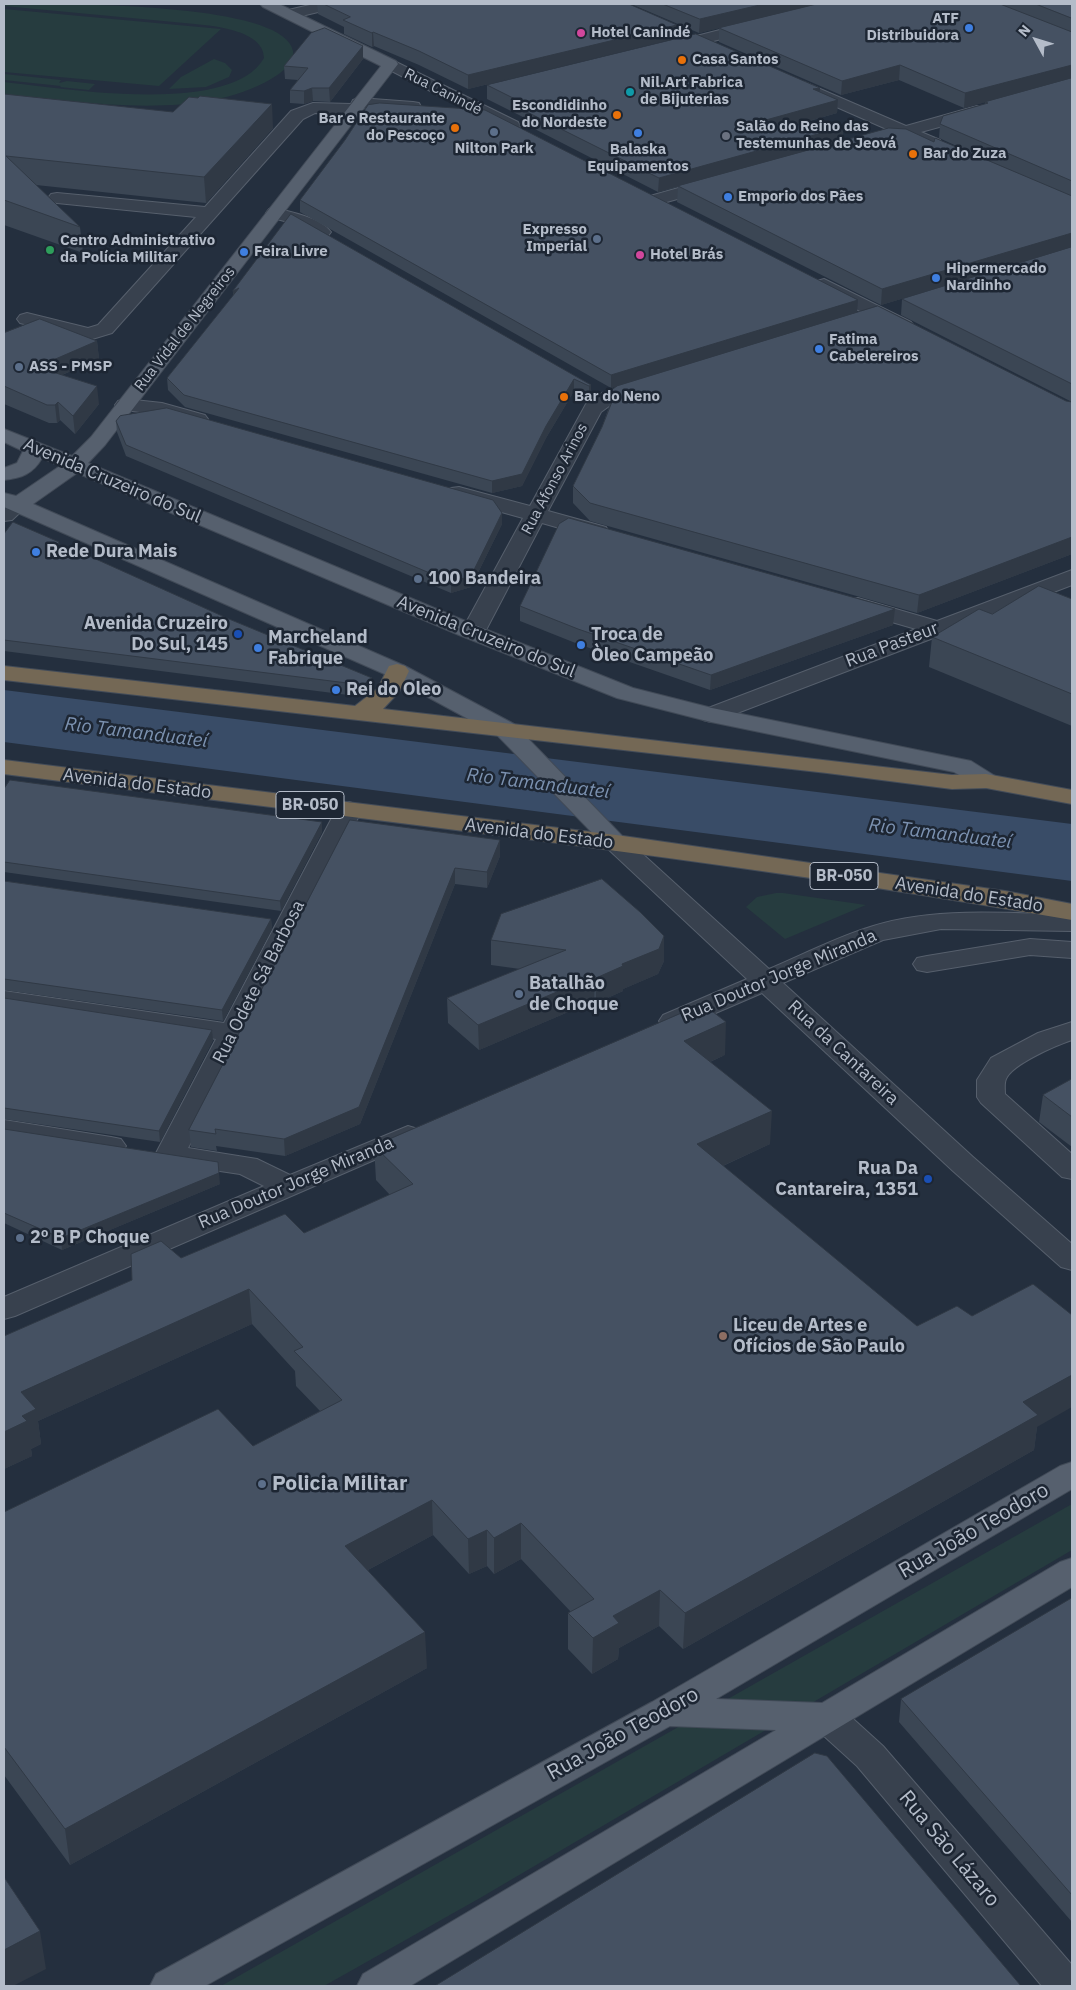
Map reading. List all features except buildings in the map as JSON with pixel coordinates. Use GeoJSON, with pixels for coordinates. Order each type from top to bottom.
{"type":"FeatureCollection","features":[{"type":"Feature","properties":{"kind":"highway"},"geometry":{"type":"LineString","coordinates":[[360,713],[385,697],[390,691],[397,671]]}},
{"type":"Feature","properties":{"kind":"highway"},"geometry":{"type":"LineString","coordinates":[[4,673],[505,729],[952,782],[986,781],[1072,797]]}},
{"type":"Feature","properties":{"kind":"highway","name":"Avenida do Estado"},"geometry":{"type":"LineString","coordinates":[[4,768],[616,843],[1005,899],[1072,912]]}},
{"type":"Feature","properties":{"kind":"main road","name":"Rua Canindé"},"geometry":{"type":"LineString","coordinates":[[268,4],[390,64]]}},
{"type":"Feature","properties":{"kind":"main road","name":"Rua Vidal de Negreiros"},"geometry":{"type":"LineString","coordinates":[[8,507],[74,466],[98,441],[390,64]]}},
{"type":"Feature","properties":{"kind":"main road","name":"Avenida Cruzeiro do Sul"},"geometry":{"type":"LineString","coordinates":[[4,435],[473,632],[625,693],[711,715],[962,766],[986,781]]}},
{"type":"Feature","properties":{"kind":"main road"},"geometry":{"type":"LineString","coordinates":[[4,474],[13,473],[27,466],[33,456],[34,448]]}},
{"type":"Feature","properties":{"kind":"main road"},"geometry":{"type":"LineString","coordinates":[[8,507],[397,671],[505,729],[616,843]]}},
{"type":"Feature","properties":{"kind":"main road","name":"Rua João Teodoro"},"geometry":{"type":"LineString","coordinates":[[170,1986],[665,1712],[1072,1474]]}},
{"type":"Feature","properties":{"kind":"main road"},"geometry":{"type":"LineString","coordinates":[[377,1986],[1072,1572]]}},
{"type":"Feature","properties":{"kind":"main road"},"geometry":{"type":"LineString","coordinates":[[665,1712],[827,1717]]}},
{"type":"Feature","properties":{"kind":"street"},"geometry":{"type":"LineString","coordinates":[[289,14],[334,4]]}},
{"type":"Feature","properties":{"kind":"street"},"geometry":{"type":"LineString","coordinates":[[653,51],[770,22]]}},
{"type":"Feature","properties":{"kind":"street"},"geometry":{"type":"LineString","coordinates":[[674,30],[724,52]]}},
{"type":"Feature","properties":{"kind":"street","name":"Rua Canindé"},"geometry":{"type":"LineString","coordinates":[[390,64],[524,133]]}},
{"type":"Feature","properties":{"kind":"street"},"geometry":{"type":"LineString","coordinates":[[786,79],[950,152]]}},
{"type":"Feature","properties":{"kind":"street"},"geometry":{"type":"LineString","coordinates":[[27,320],[89,334],[97,334],[105,329],[297,115],[313,108],[357,106],[431,107],[480,94]]}},
{"type":"Feature","properties":{"kind":"street"},"geometry":{"type":"LineString","coordinates":[[879,138],[996,106]]}},
{"type":"Feature","properties":{"kind":"street"},"geometry":{"type":"LineString","coordinates":[[677,210],[649,196],[731,179]]}},
{"type":"Feature","properties":{"kind":"street"},"geometry":{"type":"LineString","coordinates":[[57,198],[210,212]]}},
{"type":"Feature","properties":{"kind":"street"},"geometry":{"type":"LineString","coordinates":[[275,213],[298,219],[335,240]]}},
{"type":"Feature","properties":{"kind":"street"},"geometry":{"type":"LineString","coordinates":[[813,280],[922,335]]}},
{"type":"Feature","properties":{"kind":"street"},"geometry":{"type":"LineString","coordinates":[[853,322],[903,306]]}},
{"type":"Feature","properties":{"kind":"street","name":"Rua Afonso Arinos"},"geometry":{"type":"LineString","coordinates":[[473,632],[593,408],[609,397],[663,381]]}},
{"type":"Feature","properties":{"kind":"street"},"geometry":{"type":"LineString","coordinates":[[590,386],[609,397]]}},
{"type":"Feature","properties":{"kind":"street"},"geometry":{"type":"LineString","coordinates":[[126,405],[162,409],[220,425]]}},
{"type":"Feature","properties":{"kind":"street"},"geometry":{"type":"LineString","coordinates":[[441,488],[614,536]]}},
{"type":"Feature","properties":{"kind":"street","name":"Rua Pasteur"},"geometry":{"type":"LineString","coordinates":[[711,715],[1072,577]]}},
{"type":"Feature","properties":{"kind":"street"},"geometry":{"type":"LineString","coordinates":[[840,600],[938,628]]}},
{"type":"Feature","properties":{"kind":"street","name":"Rua Odete Sá Barbosa"},"geometry":{"type":"LineString","coordinates":[[170,1155],[233,1032],[280,921],[349,810]]}},
{"type":"Feature","properties":{"kind":"street","name":"Rua da Cantareira"},"geometry":{"type":"LineString","coordinates":[[616,843],[956,1157],[1072,1260]]}},
{"type":"Feature","properties":{"kind":"street","name":"Rua Doutor Jorge Miranda"},"geometry":{"type":"LineString","coordinates":[[646,1032],[874,934],[914,924],[958,921],[1072,923]]}},
{"type":"Feature","properties":{"kind":"street"},"geometry":{"type":"LineString","coordinates":[[927,964],[1030,948],[1072,950]]}},
{"type":"Feature","properties":{"kind":"street"},"geometry":{"type":"LineString","coordinates":[[4,999],[233,1032]]}},
{"type":"Feature","properties":{"kind":"street"},"geometry":{"type":"LineString","coordinates":[[1072,1030],[1048,1039],[1001,1064],[991,1080],[991,1097],[1072,1170]]}},
{"type":"Feature","properties":{"kind":"street","name":"Rua Doutor Jorge Miranda"},"geometry":{"type":"LineString","coordinates":[[4,1309],[428,1126]]}},
{"type":"Feature","properties":{"kind":"street"},"geometry":{"type":"LineString","coordinates":[[4,1129],[247,1166],[289,1186]]}},
{"type":"Feature","properties":{"kind":"street","name":"Rua São Lázaro"},"geometry":{"type":"LineString","coordinates":[[827,1717],[870,1756],[1066,1986]]}},
{"type":"Feature","properties":{"kind":"green space"},"geometry":{"type":"Polygon","coordinates":[[[4,4],[112,5],[162,8],[209,14],[251,22],[280,34],[293,51],[293,55],[286,68],[271,79],[242,92],[210,101],[176,105],[140,106],[4,94],[4,82],[102,93],[182,93],[217,87],[246,76],[264,58],[262,49],[248,36],[215,26],[4,6],[4,4]]]}},
{"type":"Feature","properties":{"kind":"green space"},"geometry":{"type":"Polygon","coordinates":[[[4,9],[221,29],[159,86],[4,72],[4,9]]]}},
{"type":"Feature","properties":{"kind":"green space"},"geometry":{"type":"Polygon","coordinates":[[[214,59],[225,63],[232,70],[229,77],[206,87],[169,89],[181,77],[214,59]]]}},
{"type":"Feature","properties":{"kind":"green space"},"geometry":{"type":"Polygon","coordinates":[[[4,74],[61,80],[59,83],[67,81],[95,84],[89,90],[60,87],[4,80],[4,74]]]}},
{"type":"Feature","properties":{"kind":"green space"},"geometry":{"type":"Polygon","coordinates":[[[776,893],[866,905],[785,939],[746,907],[757,897],[776,893]]]}},
{"type":"Feature","properties":{"kind":"green space"},"geometry":{"type":"Polygon","coordinates":[[[1072,1504],[1072,1550],[480,1898],[324,1986],[221,1986],[1072,1504]]]}},
{"type":"Feature","properties":{"kind":"water","name":"Rio Tamanduateí"},"geometry":{"type":"Polygon","coordinates":[[[4,690],[1072,824],[1072,881],[4,742],[4,690]]]}},
{"type":"Feature","properties":{"kind":"place","name":"ATF Distribuidora"},"geometry":{"type":"Point","coordinates":[969,28]}},
{"type":"Feature","properties":{"kind":"place","name":"Hotel Canindé"},"geometry":{"type":"Point","coordinates":[581,33]}},
{"type":"Feature","properties":{"kind":"place","name":"Casa Santos"},"geometry":{"type":"Point","coordinates":[682,60]}},
{"type":"Feature","properties":{"kind":"place","name":"Nil.Art Fabrica de Bijuterias"},"geometry":{"type":"Point","coordinates":[630,92]}},
{"type":"Feature","properties":{"kind":"place","name":"Escondidinho do Nordeste"},"geometry":{"type":"Point","coordinates":[617,115]}},
{"type":"Feature","properties":{"kind":"place","name":"Bar e Restaurante do Pescoço"},"geometry":{"type":"Point","coordinates":[455,128]}},
{"type":"Feature","properties":{"kind":"place","name":"Nilton Park"},"geometry":{"type":"Point","coordinates":[494,132]}},
{"type":"Feature","properties":{"kind":"place","name":"Balaska Equipamentos"},"geometry":{"type":"Point","coordinates":[638,133]}},
{"type":"Feature","properties":{"kind":"place","name":"Salão do Reino das Testemunhas de Jeová"},"geometry":{"type":"Point","coordinates":[726,136]}},
{"type":"Feature","properties":{"kind":"place","name":"Bar do Zuza"},"geometry":{"type":"Point","coordinates":[913,154]}},
{"type":"Feature","properties":{"kind":"place","name":"Emporio dos Pães"},"geometry":{"type":"Point","coordinates":[728,197]}},
{"type":"Feature","properties":{"kind":"place","name":"Expresso Imperial"},"geometry":{"type":"Point","coordinates":[597,239]}},
{"type":"Feature","properties":{"kind":"place","name":"Centro Administrativo da Polícia Militar"},"geometry":{"type":"Point","coordinates":[50,250]}},
{"type":"Feature","properties":{"kind":"place","name":"Feira Livre"},"geometry":{"type":"Point","coordinates":[244,252]}},
{"type":"Feature","properties":{"kind":"place","name":"Hotel Brás"},"geometry":{"type":"Point","coordinates":[640,255]}},
{"type":"Feature","properties":{"kind":"place","name":"Hipermercado Nardinho"},"geometry":{"type":"Point","coordinates":[936,278]}},
{"type":"Feature","properties":{"kind":"place","name":"Fatima Cabelereiros"},"geometry":{"type":"Point","coordinates":[819,349]}},
{"type":"Feature","properties":{"kind":"place","name":"ASS - PMSP"},"geometry":{"type":"Point","coordinates":[19,367]}},
{"type":"Feature","properties":{"kind":"place","name":"Bar do Neno"},"geometry":{"type":"Point","coordinates":[564,397]}},
{"type":"Feature","properties":{"kind":"place","name":"Rede Dura Mais"},"geometry":{"type":"Point","coordinates":[36,552]}},
{"type":"Feature","properties":{"kind":"place","name":"100 Bandeira"},"geometry":{"type":"Point","coordinates":[418,579]}},
{"type":"Feature","properties":{"kind":"place","name":"Avenida Cruzeiro Do Sul, 145"},"geometry":{"type":"Point","coordinates":[238,634]}},
{"type":"Feature","properties":{"kind":"place","name":"Troca de Òleo Campeão"},"geometry":{"type":"Point","coordinates":[581,645]}},
{"type":"Feature","properties":{"kind":"place","name":"Marcheland Fabrique"},"geometry":{"type":"Point","coordinates":[258,648]}},
{"type":"Feature","properties":{"kind":"place","name":"Rei do Oleo"},"geometry":{"type":"Point","coordinates":[336,690]}},
{"type":"Feature","properties":{"kind":"place","name":"Batalhão de Choque"},"geometry":{"type":"Point","coordinates":[519,994]}},
{"type":"Feature","properties":{"kind":"place","name":"Rua Da Cantareira, 1351"},"geometry":{"type":"Point","coordinates":[928,1179]}},
{"type":"Feature","properties":{"kind":"place","name":"2º B P Choque"},"geometry":{"type":"Point","coordinates":[20,1238]}},
{"type":"Feature","properties":{"kind":"place","name":"Liceu de Artes e Ofícios de São Paulo"},"geometry":{"type":"Point","coordinates":[723,1336]}},
{"type":"Feature","properties":{"kind":"place","name":"Policia Militar"},"geometry":{"type":"Point","coordinates":[262,1484]}}]}
